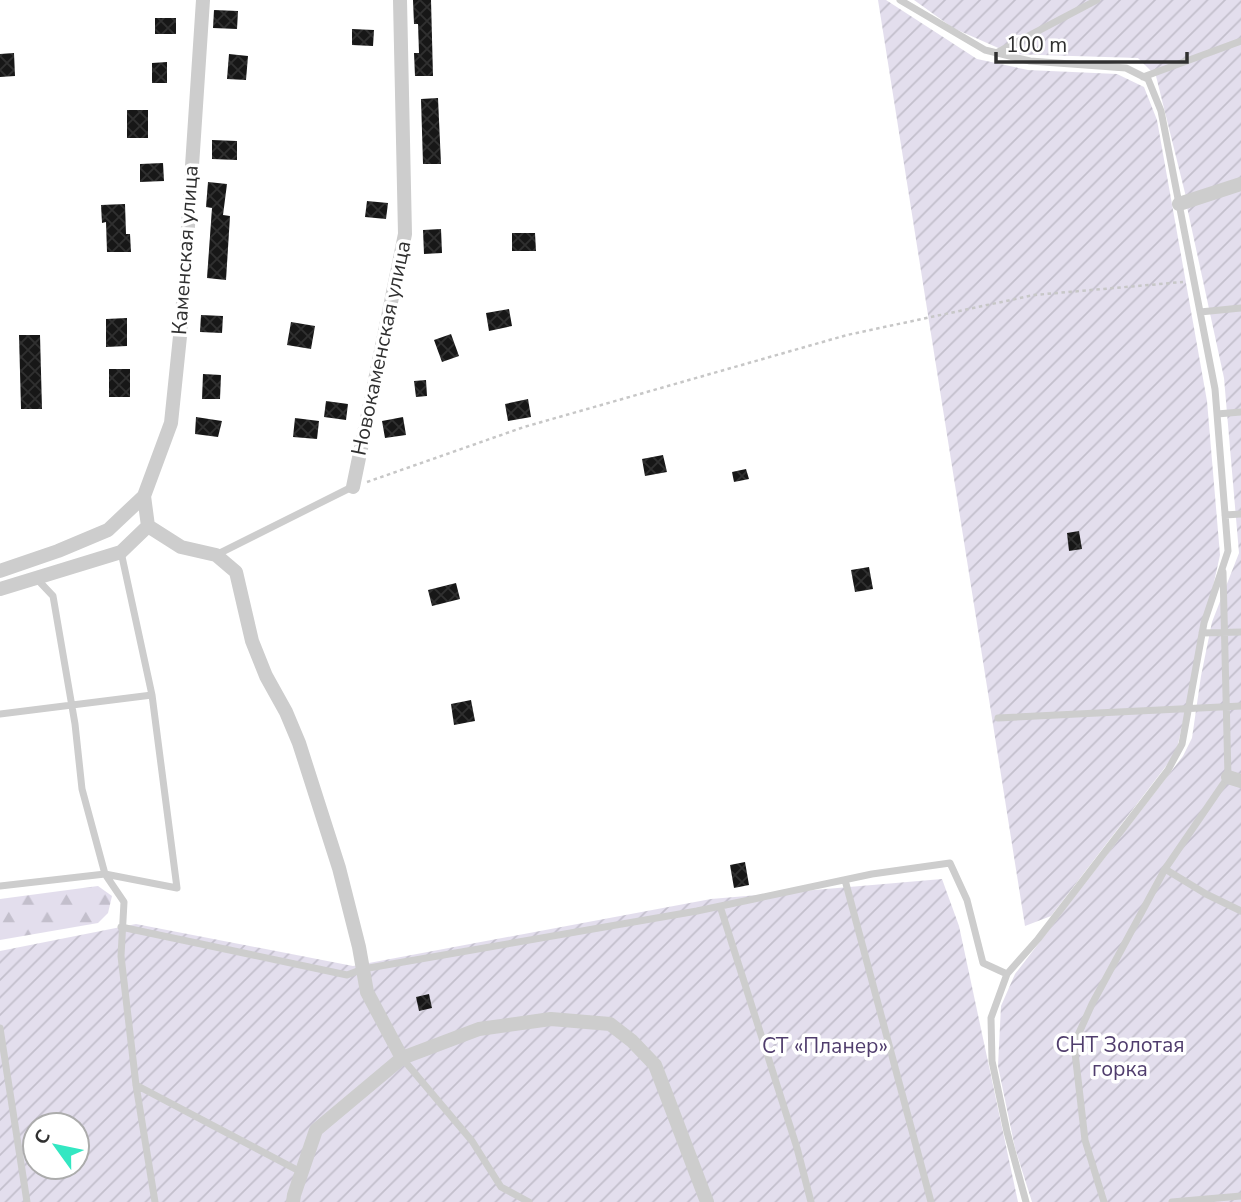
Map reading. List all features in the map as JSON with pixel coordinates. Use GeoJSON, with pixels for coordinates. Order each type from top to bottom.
{"type":"FeatureCollection","features":[{"type":"Feature","properties":{"kind":"street","name":"Каменская улица"},"geometry":{"type":"LineString","coordinates":[[144,496],[171,423],[203,0]]}},
{"type":"Feature","properties":{"kind":"street","name":"Новокаменская улица"},"geometry":{"type":"LineString","coordinates":[[353,486],[405,234],[400,0]]}},
{"type":"Feature","properties":{"kind":"street"},"geometry":{"type":"LineString","coordinates":[[1179,204],[1241,184]]}},
{"type":"Feature","properties":{"kind":"street"},"geometry":{"type":"LineString","coordinates":[[144,496],[149,526],[181,547],[216,555],[236,572],[252,641],[299,743],[339,868],[367,992],[402,1058]]}},
{"type":"Feature","properties":{"kind":"street"},"geometry":{"type":"LineString","coordinates":[[0,571],[108,530],[144,496]]}},
{"type":"Feature","properties":{"kind":"street"},"geometry":{"type":"LineString","coordinates":[[0,589],[121,552],[149,526]]}},
{"type":"Feature","properties":{"kind":"street"},"geometry":{"type":"LineString","coordinates":[[293,1202],[316,1130],[402,1058],[479,1029],[551,1019],[610,1024],[632,1041],[655,1065],[706,1202]]}},
{"type":"Feature","properties":{"kind":"lane"},"geometry":{"type":"LineString","coordinates":[[901,0],[985,50],[1030,61],[1126,68],[1148,79],[1161,111],[1215,389],[1228,551],[1202,633],[1182,744],[1168,770],[1038,939],[1007,974],[991,1018],[992,1060],[1007,1132],[1026,1202]]}},
{"type":"Feature","properties":{"kind":"lane"},"geometry":{"type":"LineString","coordinates":[[996,53],[1097,0]]}},
{"type":"Feature","properties":{"kind":"lane"},"geometry":{"type":"LineString","coordinates":[[1143,77],[1241,41]]}},
{"type":"Feature","properties":{"kind":"lane"},"geometry":{"type":"LineString","coordinates":[[1200,312],[1241,308]]}},
{"type":"Feature","properties":{"kind":"lane"},"geometry":{"type":"LineString","coordinates":[[1217,415],[1241,412]]}},
{"type":"Feature","properties":{"kind":"lane"},"geometry":{"type":"LineString","coordinates":[[216,555],[353,486]]}},
{"type":"Feature","properties":{"kind":"lane"},"geometry":{"type":"LineString","coordinates":[[1225,515],[1241,514]]}},
{"type":"Feature","properties":{"kind":"lane"},"geometry":{"type":"LineString","coordinates":[[0,886],[106,874],[177,888],[152,695],[121,552]]}},
{"type":"Feature","properties":{"kind":"lane"},"geometry":{"type":"LineString","coordinates":[[1104,1202],[1085,1140],[1074,1044],[1092,1004],[1165,869],[1235,779],[1227,706],[1223,568]]}},
{"type":"Feature","properties":{"kind":"lane"},"geometry":{"type":"LineString","coordinates":[[36,578],[53,596],[82,789],[106,874],[124,902],[121,956],[136,1085],[155,1202]]}},
{"type":"Feature","properties":{"kind":"lane"},"geometry":{"type":"LineString","coordinates":[[1202,633],[1241,632]]}},
{"type":"Feature","properties":{"kind":"lane"},"geometry":{"type":"LineString","coordinates":[[0,714],[152,695]]}},
{"type":"Feature","properties":{"kind":"lane"},"geometry":{"type":"LineString","coordinates":[[998,718],[1241,706]]}},
{"type":"Feature","properties":{"kind":"lane"},"geometry":{"type":"LineString","coordinates":[[121,927],[347,975],[363,969],[950,863],[967,900],[983,963],[1007,974]]}},
{"type":"Feature","properties":{"kind":"lane"},"geometry":{"type":"LineString","coordinates":[[1165,869],[1241,911]]}},
{"type":"Feature","properties":{"kind":"lane"},"geometry":{"type":"LineString","coordinates":[[845,880],[931,1202]]}},
{"type":"Feature","properties":{"kind":"lane"},"geometry":{"type":"LineString","coordinates":[[720,906],[797,1149],[811,1202]]}},
{"type":"Feature","properties":{"kind":"lane"},"geometry":{"type":"LineString","coordinates":[[0,1028],[27,1202]]}},
{"type":"Feature","properties":{"kind":"lane"},"geometry":{"type":"LineString","coordinates":[[402,1058],[472,1141],[501,1187],[529,1202]]}},
{"type":"Feature","properties":{"kind":"lane"},"geometry":{"type":"LineString","coordinates":[[136,1085],[302,1172]]}},
{"type":"Feature","properties":{"kind":"lane"},"geometry":{"type":"LineString","coordinates":[[1172,1202],[1241,1195]]}},
{"type":"Feature","properties":{"kind":"path"},"geometry":{"type":"LineString","coordinates":[[353,486],[524,427],[847,335],[1034,295],[1194,281]]}},
{"type":"Feature","properties":{"kind":"green space"},"geometry":{"type":"Polygon","coordinates":[[[878,0],[886,0],[977,59],[1028,70],[1117,74],[1144,87],[1157,120],[1207,401],[1220,555],[1176,753],[1051,916],[1025,926],[878,0]]]}},
{"type":"Feature","properties":{"kind":"green space"},"geometry":{"type":"Polygon","coordinates":[[[914,0],[1241,0],[1241,178],[1186,197],[1156,76],[1138,58],[1012,54],[953,28],[914,0]]]}},
{"type":"Feature","properties":{"kind":"green space","name":"СНТ Золотая горка"},"geometry":{"type":"Polygon","coordinates":[[[1241,189],[1241,1202],[1032,1202],[1015,1148],[998,1066],[1001,1006],[1015,974],[1183,756],[1192,738],[1212,622],[1239,553],[1224,378],[1187,207],[1241,189]]]}},
{"type":"Feature","properties":{"kind":"green space","name":"СТ «Планер»"},"geometry":{"type":"Polygon","coordinates":[[[942,879],[959,926],[1018,1202],[0,1202],[0,951],[136,924],[353,966],[711,899],[942,879]]]}},
{"type":"Feature","properties":{"kind":"green space"},"geometry":{"type":"Polygon","coordinates":[[[98,886],[112,896],[108,913],[98,923],[0,940],[0,899],[98,886]]]}},
{"type":"Feature","properties":{"kind":"building"},"geometry":{"type":"Polygon","coordinates":[[[413,0],[431,0],[433,76],[415,76],[414,53],[419,53],[418,24],[414,24],[413,0]]]}},
{"type":"Feature","properties":{"kind":"building"},"geometry":{"type":"Polygon","coordinates":[[[214,10],[238,11],[237,29],[213,28],[214,10]]]}},
{"type":"Feature","properties":{"kind":"building"},"geometry":{"type":"Polygon","coordinates":[[[155,18],[176,18],[176,34],[155,34],[155,18]]]}},
{"type":"Feature","properties":{"kind":"building"},"geometry":{"type":"Polygon","coordinates":[[[352,29],[374,30],[373,46],[352,45],[352,29]]]}},
{"type":"Feature","properties":{"kind":"building"},"geometry":{"type":"Polygon","coordinates":[[[14,53],[15,76],[0,77],[0,54],[14,53]]]}},
{"type":"Feature","properties":{"kind":"building"},"geometry":{"type":"Polygon","coordinates":[[[229,54],[248,56],[246,80],[227,79],[229,54]]]}},
{"type":"Feature","properties":{"kind":"building"},"geometry":{"type":"Polygon","coordinates":[[[167,62],[167,83],[152,83],[152,63],[167,62]]]}},
{"type":"Feature","properties":{"kind":"building"},"geometry":{"type":"Polygon","coordinates":[[[438,98],[441,164],[423,164],[421,99],[438,98]]]}},
{"type":"Feature","properties":{"kind":"building"},"geometry":{"type":"Polygon","coordinates":[[[127,110],[148,110],[148,138],[127,138],[127,110]]]}},
{"type":"Feature","properties":{"kind":"building"},"geometry":{"type":"Polygon","coordinates":[[[212,140],[237,141],[237,160],[212,159],[212,140]]]}},
{"type":"Feature","properties":{"kind":"building"},"geometry":{"type":"Polygon","coordinates":[[[163,163],[164,181],[140,182],[140,164],[163,163]]]}},
{"type":"Feature","properties":{"kind":"building"},"geometry":{"type":"Polygon","coordinates":[[[208,182],[227,184],[223,215],[230,216],[226,280],[207,278],[212,208],[206,207],[208,182]]]}},
{"type":"Feature","properties":{"kind":"building"},"geometry":{"type":"Polygon","coordinates":[[[367,201],[388,203],[386,219],[365,217],[367,201]]]}},
{"type":"Feature","properties":{"kind":"building"},"geometry":{"type":"Polygon","coordinates":[[[125,204],[126,234],[130,234],[131,252],[107,252],[106,222],[102,223],[101,205],[125,204]]]}},
{"type":"Feature","properties":{"kind":"building"},"geometry":{"type":"Polygon","coordinates":[[[441,229],[442,253],[424,254],[423,230],[441,229]]]}},
{"type":"Feature","properties":{"kind":"building"},"geometry":{"type":"Polygon","coordinates":[[[512,233],[535,233],[536,251],[512,251],[512,233]]]}},
{"type":"Feature","properties":{"kind":"building"},"geometry":{"type":"Polygon","coordinates":[[[509,309],[512,326],[489,331],[486,313],[509,309]]]}},
{"type":"Feature","properties":{"kind":"building"},"geometry":{"type":"Polygon","coordinates":[[[201,315],[223,316],[222,333],[200,332],[201,315]]]}},
{"type":"Feature","properties":{"kind":"building"},"geometry":{"type":"Polygon","coordinates":[[[127,318],[127,346],[106,347],[106,319],[127,318]]]}},
{"type":"Feature","properties":{"kind":"building"},"geometry":{"type":"Polygon","coordinates":[[[291,322],[315,326],[311,349],[287,345],[291,322]]]}},
{"type":"Feature","properties":{"kind":"building"},"geometry":{"type":"Polygon","coordinates":[[[451,334],[459,356],[442,362],[434,340],[451,334]]]}},
{"type":"Feature","properties":{"kind":"building"},"geometry":{"type":"Polygon","coordinates":[[[19,335],[40,335],[42,409],[21,409],[19,335]]]}},
{"type":"Feature","properties":{"kind":"building"},"geometry":{"type":"Polygon","coordinates":[[[109,369],[130,369],[130,397],[109,397],[109,369]]]}},
{"type":"Feature","properties":{"kind":"building"},"geometry":{"type":"Polygon","coordinates":[[[203,374],[221,375],[220,399],[202,399],[203,374]]]}},
{"type":"Feature","properties":{"kind":"building"},"geometry":{"type":"Polygon","coordinates":[[[426,380],[427,396],[416,397],[414,381],[426,380]]]}},
{"type":"Feature","properties":{"kind":"building"},"geometry":{"type":"Polygon","coordinates":[[[528,399],[531,417],[508,421],[505,404],[528,399]]]}},
{"type":"Feature","properties":{"kind":"building"},"geometry":{"type":"Polygon","coordinates":[[[326,401],[348,404],[346,420],[324,417],[326,401]]]}},
{"type":"Feature","properties":{"kind":"building"},"geometry":{"type":"Polygon","coordinates":[[[196,417],[222,421],[218,437],[195,434],[196,417]]]}},
{"type":"Feature","properties":{"kind":"building"},"geometry":{"type":"Polygon","coordinates":[[[403,417],[406,435],[385,438],[382,421],[403,417]]]}},
{"type":"Feature","properties":{"kind":"building"},"geometry":{"type":"Polygon","coordinates":[[[295,418],[319,421],[317,439],[293,437],[295,418]]]}},
{"type":"Feature","properties":{"kind":"building"},"geometry":{"type":"Polygon","coordinates":[[[663,455],[667,472],[645,476],[642,459],[663,455]]]}},
{"type":"Feature","properties":{"kind":"building"},"geometry":{"type":"Polygon","coordinates":[[[746,469],[749,479],[734,482],[732,472],[746,469]]]}},
{"type":"Feature","properties":{"kind":"building"},"geometry":{"type":"Polygon","coordinates":[[[1079,531],[1082,549],[1069,551],[1067,533],[1079,531]]]}},
{"type":"Feature","properties":{"kind":"building"},"geometry":{"type":"Polygon","coordinates":[[[869,567],[873,589],[855,592],[851,570],[869,567]]]}},
{"type":"Feature","properties":{"kind":"building"},"geometry":{"type":"Polygon","coordinates":[[[456,583],[460,599],[432,606],[428,590],[456,583]]]}},
{"type":"Feature","properties":{"kind":"building"},"geometry":{"type":"Polygon","coordinates":[[[471,700],[475,721],[454,725],[451,704],[471,700]]]}},
{"type":"Feature","properties":{"kind":"building"},"geometry":{"type":"Polygon","coordinates":[[[745,862],[749,885],[734,888],[730,865],[745,862]]]}},
{"type":"Feature","properties":{"kind":"building"},"geometry":{"type":"Polygon","coordinates":[[[429,994],[432,1008],[419,1011],[416,997],[429,994]]]}}]}
